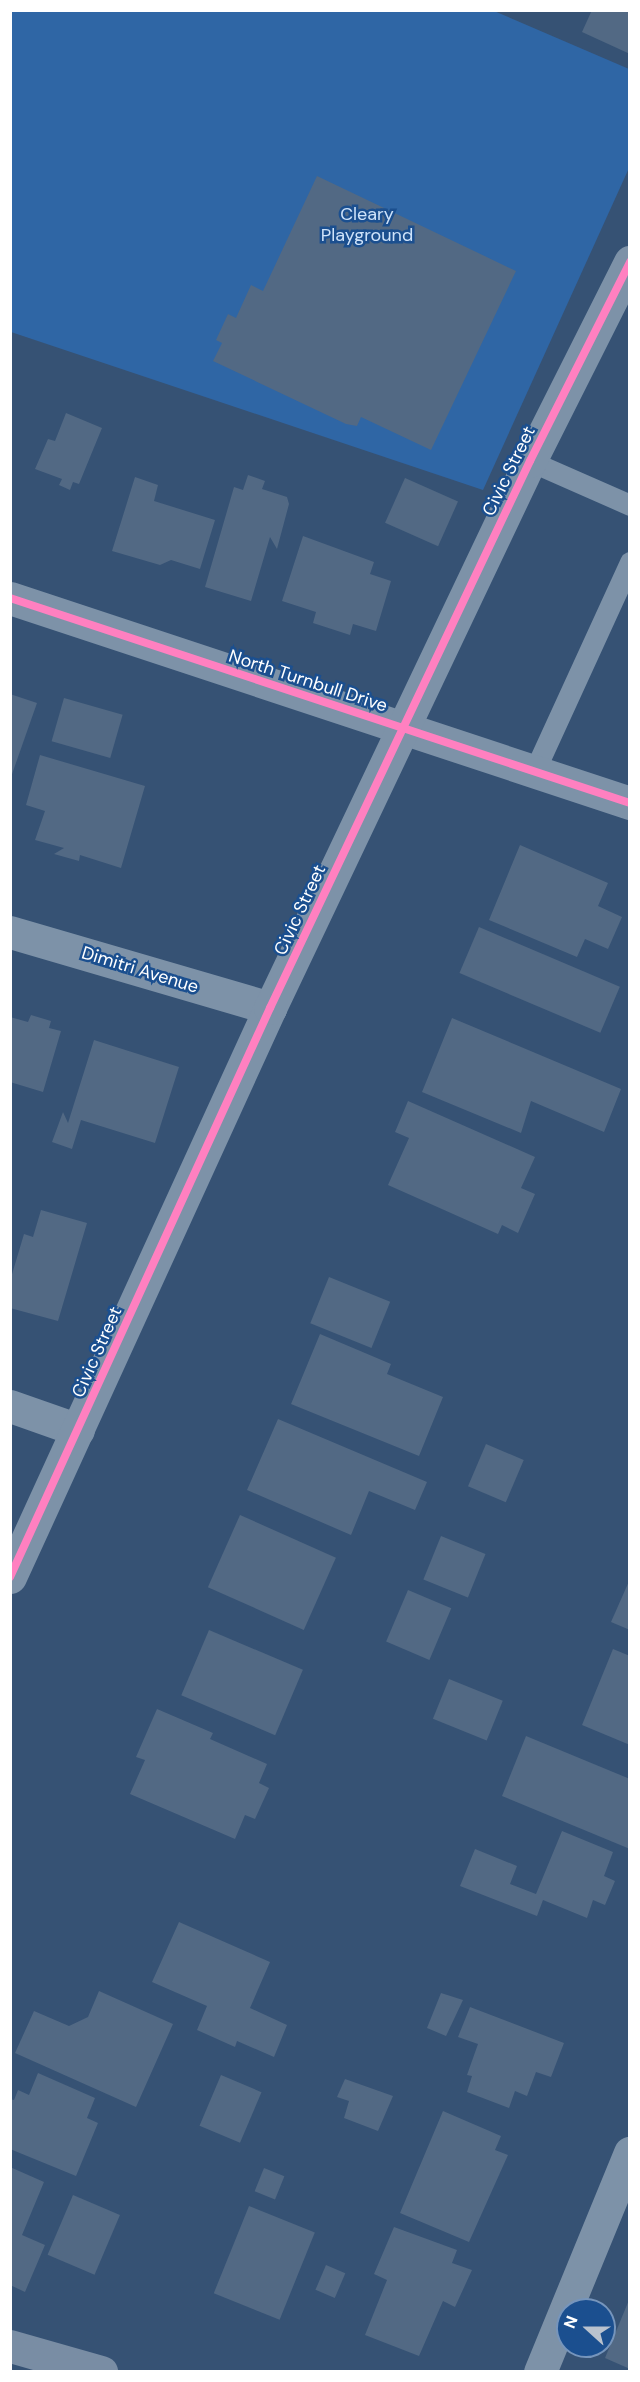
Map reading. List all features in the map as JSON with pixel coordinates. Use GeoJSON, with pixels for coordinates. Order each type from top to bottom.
{"type":"FeatureCollection","features":[{"type":"Feature","properties":{"kind":"street","name":"Civic Street"},"geometry":{"type":"LineString","coordinates":[[10,1577],[270,1008],[530,460],[630,262]]}},
{"type":"Feature","properties":{"kind":"street","name":"North Turnbull Drive"},"geometry":{"type":"LineString","coordinates":[[10,598],[630,803]]}},
{"type":"Feature","properties":{"kind":"street","name":"Dimitri Avenue"},"geometry":{"type":"LineString","coordinates":[[10,932],[270,1008]]}},
{"type":"Feature","properties":{"kind":"street"},"geometry":{"type":"LineString","coordinates":[[10,1406],[78,1431]]}},
{"type":"Feature","properties":{"kind":"street"},"geometry":{"type":"LineString","coordinates":[[540,2372],[630,2153]]}},
{"type":"Feature","properties":{"kind":"street"},"geometry":{"type":"LineString","coordinates":[[10,2346],[101,2372]]}},
{"type":"Feature","properties":{"kind":"lane"},"geometry":{"type":"LineString","coordinates":[[530,460],[630,505]]}},
{"type":"Feature","properties":{"kind":"lane"},"geometry":{"type":"LineString","coordinates":[[534,772],[630,562]]}},
{"type":"Feature","properties":{"kind":"green space","name":"Cleary Playground"},"geometry":{"type":"Polygon","coordinates":[[[11,11],[494,11],[629,69],[629,168],[483,490],[11,332],[11,11]]]}},
{"type":"Feature","properties":{"kind":"building"},"geometry":{"type":"Polygon","coordinates":[[[592,10],[630,10],[630,54],[582,32],[592,10]]]}},
{"type":"Feature","properties":{"kind":"building"},"geometry":{"type":"Polygon","coordinates":[[[317,176],[516,271],[431,450],[361,417],[357,426],[346,424],[213,361],[222,343],[216,340],[228,314],[236,318],[251,285],[263,291],[317,176]]]}},
{"type":"Feature","properties":{"kind":"building"},"geometry":{"type":"Polygon","coordinates":[[[66,413],[102,428],[79,484],[73,482],[70,490],[59,485],[62,479],[35,469],[48,439],[55,441],[66,413]]]}},
{"type":"Feature","properties":{"kind":"building"},"geometry":{"type":"Polygon","coordinates":[[[248,475],[265,481],[262,489],[287,497],[289,504],[277,549],[270,537],[251,601],[205,587],[234,487],[243,490],[248,475]]]}},
{"type":"Feature","properties":{"kind":"building"},"geometry":{"type":"Polygon","coordinates":[[[135,477],[158,485],[154,501],[215,520],[200,569],[171,560],[160,565],[112,551],[135,477]]]}},
{"type":"Feature","properties":{"kind":"building"},"geometry":{"type":"Polygon","coordinates":[[[405,478],[458,502],[438,546],[385,523],[405,478]]]}},
{"type":"Feature","properties":{"kind":"building"},"geometry":{"type":"Polygon","coordinates":[[[303,536],[374,562],[370,574],[391,581],[376,631],[353,624],[350,635],[313,623],[316,612],[282,601],[303,536]]]}},
{"type":"Feature","properties":{"kind":"building"},"geometry":{"type":"Polygon","coordinates":[[[10,694],[37,703],[11,777],[10,777],[10,694]]]}},
{"type":"Feature","properties":{"kind":"building"},"geometry":{"type":"Polygon","coordinates":[[[64,698],[123,715],[110,758],[52,741],[64,698]]]}},
{"type":"Feature","properties":{"kind":"building"},"geometry":{"type":"Polygon","coordinates":[[[40,755],[145,786],[121,868],[80,855],[79,861],[54,854],[64,848],[35,840],[45,811],[26,805],[40,755]]]}},
{"type":"Feature","properties":{"kind":"building"},"geometry":{"type":"Polygon","coordinates":[[[520,845],[608,883],[598,906],[622,917],[608,949],[585,939],[577,957],[489,920],[520,845]]]}},
{"type":"Feature","properties":{"kind":"building"},"geometry":{"type":"Polygon","coordinates":[[[479,927],[620,987],[600,1033],[459,973],[479,927]]]}},
{"type":"Feature","properties":{"kind":"building"},"geometry":{"type":"Polygon","coordinates":[[[31,1015],[51,1021],[49,1028],[61,1031],[43,1092],[10,1082],[10,1017],[28,1022],[31,1015]]]}},
{"type":"Feature","properties":{"kind":"building"},"geometry":{"type":"Polygon","coordinates":[[[452,1018],[621,1089],[604,1132],[531,1101],[521,1133],[422,1092],[452,1018]]]}},
{"type":"Feature","properties":{"kind":"building"},"geometry":{"type":"Polygon","coordinates":[[[94,1040],[179,1067],[155,1143],[81,1120],[72,1149],[52,1142],[63,1112],[68,1123],[94,1040]]]}},
{"type":"Feature","properties":{"kind":"building"},"geometry":{"type":"Polygon","coordinates":[[[408,1101],[535,1157],[521,1188],[535,1194],[518,1233],[502,1225],[498,1234],[388,1185],[409,1138],[395,1132],[408,1101]]]}},
{"type":"Feature","properties":{"kind":"building"},"geometry":{"type":"Polygon","coordinates":[[[41,1210],[87,1223],[58,1321],[10,1308],[10,1281],[24,1234],[33,1237],[41,1210]]]}},
{"type":"Feature","properties":{"kind":"building"},"geometry":{"type":"Polygon","coordinates":[[[329,1277],[390,1302],[371,1348],[310,1323],[329,1277]]]}},
{"type":"Feature","properties":{"kind":"building"},"geometry":{"type":"Polygon","coordinates":[[[320,1334],[391,1364],[387,1374],[443,1397],[419,1456],[291,1404],[320,1334]]]}},
{"type":"Feature","properties":{"kind":"building"},"geometry":{"type":"Polygon","coordinates":[[[278,1419],[427,1482],[415,1510],[369,1491],[351,1535],[247,1490],[278,1419]]]}},
{"type":"Feature","properties":{"kind":"building"},"geometry":{"type":"Polygon","coordinates":[[[486,1444],[524,1460],[506,1502],[468,1486],[486,1444]]]}},
{"type":"Feature","properties":{"kind":"building"},"geometry":{"type":"Polygon","coordinates":[[[240,1515],[336,1558],[304,1630],[208,1587],[240,1515]]]}},
{"type":"Feature","properties":{"kind":"building"},"geometry":{"type":"Polygon","coordinates":[[[441,1536],[486,1554],[468,1598],[423,1580],[441,1536]]]}},
{"type":"Feature","properties":{"kind":"building"},"geometry":{"type":"Polygon","coordinates":[[[630,1579],[630,1630],[611,1622],[630,1579]]]}},
{"type":"Feature","properties":{"kind":"building"},"geometry":{"type":"Polygon","coordinates":[[[408,1590],[451,1608],[429,1660],[386,1642],[408,1590]]]}},
{"type":"Feature","properties":{"kind":"building"},"geometry":{"type":"Polygon","coordinates":[[[209,1630],[303,1670],[275,1735],[181,1695],[209,1630]]]}},
{"type":"Feature","properties":{"kind":"building"},"geometry":{"type":"Polygon","coordinates":[[[613,1649],[630,1656],[630,1745],[582,1725],[613,1649]]]}},
{"type":"Feature","properties":{"kind":"building"},"geometry":{"type":"Polygon","coordinates":[[[449,1679],[503,1701],[487,1741],[433,1719],[449,1679]]]}},
{"type":"Feature","properties":{"kind":"building"},"geometry":{"type":"Polygon","coordinates":[[[157,1709],[213,1733],[210,1739],[267,1764],[259,1783],[269,1788],[255,1819],[245,1815],[235,1839],[130,1794],[145,1760],[136,1757],[157,1709]]]}},
{"type":"Feature","properties":{"kind":"building"},"geometry":{"type":"Polygon","coordinates":[[[526,1736],[630,1779],[630,1849],[502,1796],[526,1736]]]}},
{"type":"Feature","properties":{"kind":"building"},"geometry":{"type":"Polygon","coordinates":[[[562,1831],[613,1852],[604,1876],[615,1881],[605,1905],[593,1900],[587,1918],[543,1900],[537,1916],[460,1886],[475,1849],[517,1866],[510,1884],[536,1894],[562,1831]]]}},
{"type":"Feature","properties":{"kind":"building"},"geometry":{"type":"Polygon","coordinates":[[[179,1922],[270,1962],[250,2008],[287,2025],[274,2057],[237,2041],[235,2047],[197,2030],[207,2006],[152,1982],[179,1922]]]}},
{"type":"Feature","properties":{"kind":"building"},"geometry":{"type":"Polygon","coordinates":[[[99,1991],[173,2024],[136,2107],[15,2053],[34,2011],[69,2026],[88,2017],[99,1991]]]}},
{"type":"Feature","properties":{"kind":"building"},"geometry":{"type":"Polygon","coordinates":[[[441,1993],[463,2000],[446,2036],[427,2028],[441,1993]]]}},
{"type":"Feature","properties":{"kind":"building"},"geometry":{"type":"Polygon","coordinates":[[[470,2007],[564,2043],[551,2077],[536,2072],[527,2096],[515,2091],[509,2108],[467,2092],[472,2076],[467,2075],[478,2044],[458,2037],[470,2007]]]}},
{"type":"Feature","properties":{"kind":"building"},"geometry":{"type":"Polygon","coordinates":[[[38,2073],[95,2098],[87,2118],[98,2123],[76,2176],[10,2149],[10,2099],[14,2100],[18,2090],[29,2095],[38,2073]]]}},
{"type":"Feature","properties":{"kind":"building"},"geometry":{"type":"Polygon","coordinates":[[[221,2075],[262,2092],[240,2143],[200,2126],[221,2075]]]}},
{"type":"Feature","properties":{"kind":"building"},"geometry":{"type":"Polygon","coordinates":[[[345,2079],[393,2096],[378,2131],[344,2118],[349,2101],[337,2097],[345,2079]]]}},
{"type":"Feature","properties":{"kind":"building"},"geometry":{"type":"Polygon","coordinates":[[[443,2111],[501,2136],[495,2150],[508,2155],[469,2242],[400,2213],[443,2111]]]}},
{"type":"Feature","properties":{"kind":"building"},"geometry":{"type":"Polygon","coordinates":[[[10,2167],[44,2182],[22,2235],[45,2245],[25,2292],[10,2285],[10,2167]]]}},
{"type":"Feature","properties":{"kind":"building"},"geometry":{"type":"Polygon","coordinates":[[[264,2168],[284,2176],[275,2199],[255,2191],[264,2168]]]}},
{"type":"Feature","properties":{"kind":"building"},"geometry":{"type":"Polygon","coordinates":[[[73,2195],[120,2215],[95,2275],[48,2255],[73,2195]]]}},
{"type":"Feature","properties":{"kind":"building"},"geometry":{"type":"Polygon","coordinates":[[[249,2206],[315,2233],[280,2320],[214,2293],[249,2206]]]}},
{"type":"Feature","properties":{"kind":"building"},"geometry":{"type":"Polygon","coordinates":[[[394,2227],[457,2250],[452,2263],[472,2270],[455,2307],[443,2301],[419,2356],[365,2335],[387,2280],[374,2274],[394,2227]]]}},
{"type":"Feature","properties":{"kind":"building"},"geometry":{"type":"Polygon","coordinates":[[[326,2265],[345,2273],[335,2298],[315,2290],[326,2265]]]}},
{"type":"Feature","properties":{"kind":"building"},"geometry":{"type":"Polygon","coordinates":[[[630,2300],[630,2369],[605,2358],[616,2358],[616,2331],[630,2300]]]}},
{"type":"Feature","properties":{"kind":"cycle path"},"geometry":{"type":"LineString","coordinates":[[10,1577],[270,1008],[530,461],[630,262]]}},
{"type":"Feature","properties":{"kind":"cycle path"},"geometry":{"type":"LineString","coordinates":[[10,598],[630,803]]}}]}
